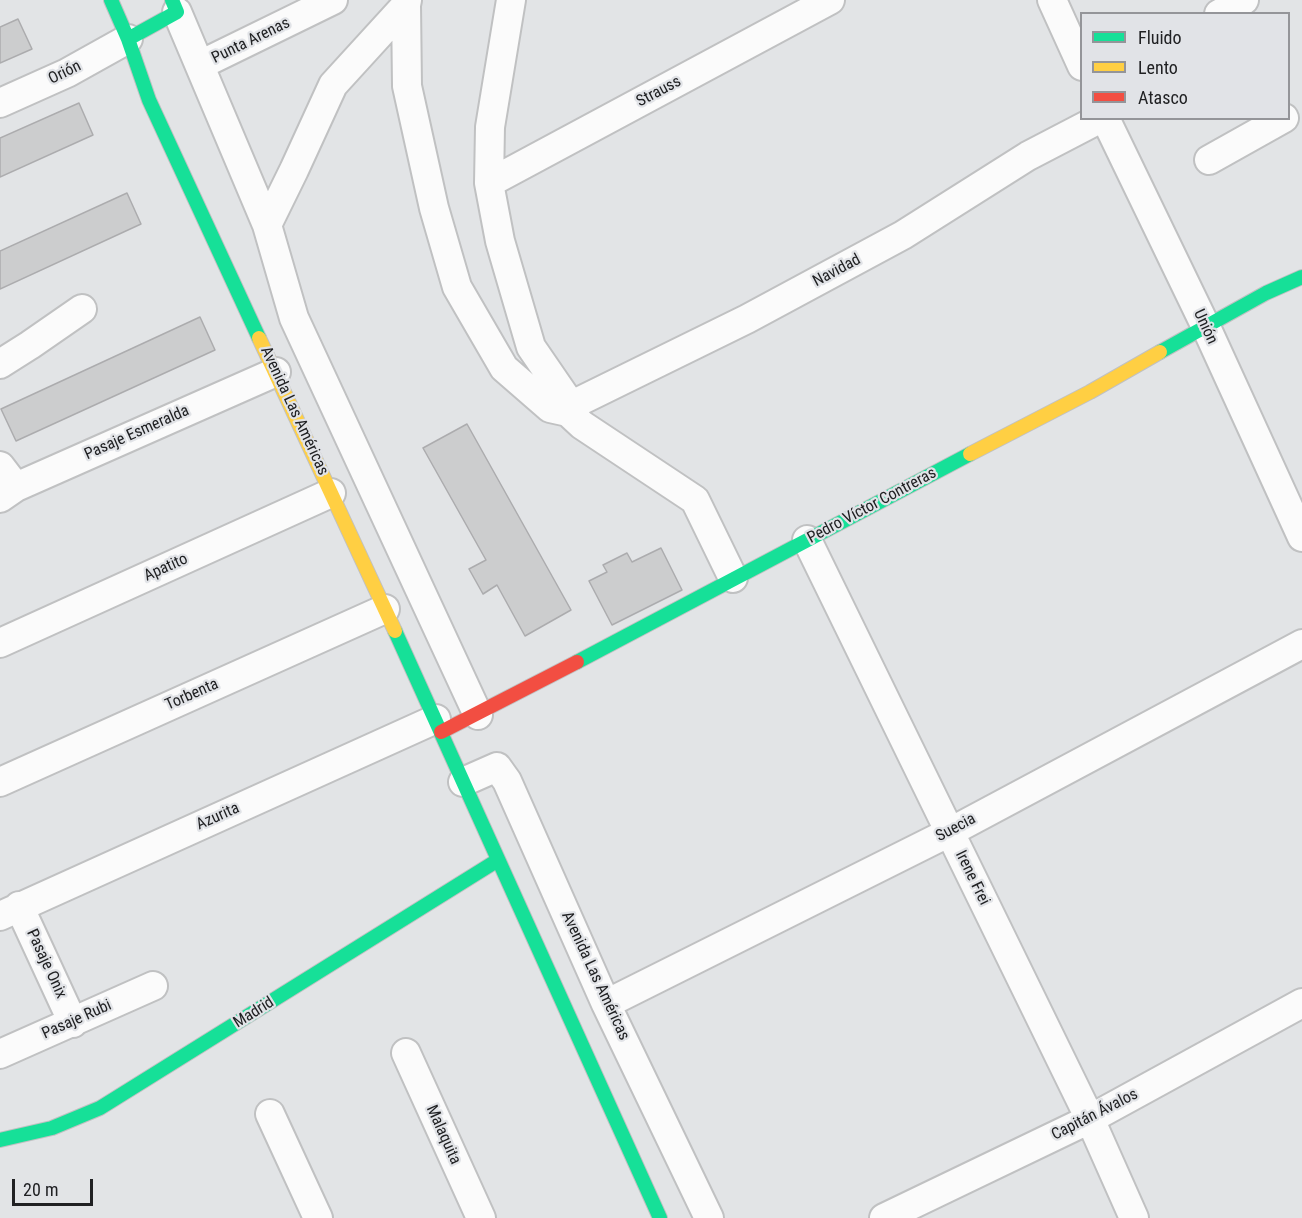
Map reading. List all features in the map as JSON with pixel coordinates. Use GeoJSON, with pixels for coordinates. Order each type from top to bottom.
{"type":"FeatureCollection","features":[{"type":"Feature","properties":{"kind":"street","name":"Avenida Las Américas"},"geometry":{"type":"LineString","coordinates":[[111,0],[128,39],[149,100],[439,726],[660,1218]]}},
{"type":"Feature","properties":{"kind":"street","name":"Punta Arenas"},"geometry":{"type":"LineString","coordinates":[[200,65],[333,0]]}},
{"type":"Feature","properties":{"kind":"street"},"geometry":{"type":"LineString","coordinates":[[511,0],[490,127],[489,183],[500,241],[531,346],[566,398],[568,412]]}},
{"type":"Feature","properties":{"kind":"street","name":"Strauss"},"geometry":{"type":"LineString","coordinates":[[489,183],[830,0]]}},
{"type":"Feature","properties":{"kind":"street"},"geometry":{"type":"LineString","coordinates":[[1052,0],[1080,62]]}},
{"type":"Feature","properties":{"kind":"street"},"geometry":{"type":"LineString","coordinates":[[1223,12],[1244,0]]}},
{"type":"Feature","properties":{"kind":"street"},"geometry":{"type":"LineString","coordinates":[[267,225],[333,85],[407,3]]}},
{"type":"Feature","properties":{"kind":"street"},"geometry":{"type":"LineString","coordinates":[[407,3],[407,87],[434,208],[457,287],[504,368],[550,408],[568,412],[582,425],[695,500],[732,578]]}},
{"type":"Feature","properties":{"kind":"street"},"geometry":{"type":"LineString","coordinates":[[128,39],[174,6],[267,225],[294,318],[478,715]]}},
{"type":"Feature","properties":{"kind":"street","name":"Orión"},"geometry":{"type":"LineString","coordinates":[[0,103],[67,73],[128,39]]}},
{"type":"Feature","properties":{"kind":"street","name":"Navidad"},"geometry":{"type":"LineString","coordinates":[[568,412],[578,402],[747,319],[903,235],[1028,156],[1097,120]]}},
{"type":"Feature","properties":{"kind":"street","name":"Unión"},"geometry":{"type":"LineString","coordinates":[[1106,120],[1206,327],[1302,537]]}},
{"type":"Feature","properties":{"kind":"street"},"geometry":{"type":"LineString","coordinates":[[1209,160],[1280,120]]}},
{"type":"Feature","properties":{"kind":"street","name":"Pedro Víctor Contreras"},"geometry":{"type":"LineString","coordinates":[[439,726],[478,715],[732,578],[1090,392],[1284,283],[1302,277]]}},
{"type":"Feature","properties":{"kind":"street"},"geometry":{"type":"LineString","coordinates":[[0,364],[82,309]]}},
{"type":"Feature","properties":{"kind":"street","name":"Pasaje Esmeralda"},"geometry":{"type":"LineString","coordinates":[[5,483],[276,372]]}},
{"type":"Feature","properties":{"kind":"street","name":"Apatito"},"geometry":{"type":"LineString","coordinates":[[0,643],[332,493]]}},
{"type":"Feature","properties":{"kind":"street","name":"Irene Frei"},"geometry":{"type":"LineString","coordinates":[[807,540],[1090,1119],[1134,1218]]}},
{"type":"Feature","properties":{"kind":"street","name":"Torbenta"},"geometry":{"type":"LineString","coordinates":[[0,782],[385,609]]}},
{"type":"Feature","properties":{"kind":"street","name":"Suecia"},"geometry":{"type":"LineString","coordinates":[[606,1004],[950,832],[1302,644]]}},
{"type":"Feature","properties":{"kind":"street","name":"Azurita"},"geometry":{"type":"LineString","coordinates":[[10,911],[439,726]]}},
{"type":"Feature","properties":{"kind":"street","name":"Avenida Las Américas"},"geometry":{"type":"LineString","coordinates":[[463,782],[497,767],[507,781],[606,1004],[709,1218]]}},
{"type":"Feature","properties":{"kind":"street","name":"Madrid"},"geometry":{"type":"LineString","coordinates":[[0,1140],[18,1138],[64,1125],[100,1108],[498,860]]}},
{"type":"Feature","properties":{"kind":"street","name":"Pasaje Onix"},"geometry":{"type":"LineString","coordinates":[[10,911],[73,1023]]}},
{"type":"Feature","properties":{"kind":"street","name":"Pasaje Rubi"},"geometry":{"type":"LineString","coordinates":[[0,1054],[153,986]]}},
{"type":"Feature","properties":{"kind":"street","name":"Capitán Ávalos"},"geometry":{"type":"LineString","coordinates":[[884,1218],[1090,1119],[1302,1003]]}},
{"type":"Feature","properties":{"kind":"street","name":"Malaquita"},"geometry":{"type":"LineString","coordinates":[[406,1053],[481,1218]]}},
{"type":"Feature","properties":{"kind":"street"},"geometry":{"type":"LineString","coordinates":[[270,1114],[318,1218]]}},
{"type":"Feature","properties":{"kind":"building"},"geometry":{"type":"Polygon","coordinates":[[[18,19],[32,49],[0,63],[0,27],[18,19]]]}},
{"type":"Feature","properties":{"kind":"building"},"geometry":{"type":"Polygon","coordinates":[[[79,103],[93,135],[0,177],[0,138],[79,103]]]}},
{"type":"Feature","properties":{"kind":"building"},"geometry":{"type":"Polygon","coordinates":[[[127,193],[141,224],[0,289],[0,251],[127,193]]]}},
{"type":"Feature","properties":{"kind":"building"},"geometry":{"type":"Polygon","coordinates":[[[200,317],[215,350],[16,441],[1,409],[200,317]]]}},
{"type":"Feature","properties":{"kind":"building"},"geometry":{"type":"Polygon","coordinates":[[[467,424],[571,610],[525,636],[497,585],[483,594],[469,569],[486,560],[423,448],[467,424]]]}},
{"type":"Feature","properties":{"kind":"building"},"geometry":{"type":"Polygon","coordinates":[[[661,548],[682,590],[612,625],[589,581],[607,572],[603,565],[627,553],[632,562],[661,548]]]}},
{"type":"Feature","properties":{"kind":"traffic: fast"},"geometry":{"type":"LineString","coordinates":[[111,0],[128,39],[149,100],[259,338]]}},
{"type":"Feature","properties":{"kind":"traffic: fast"},"geometry":{"type":"LineString","coordinates":[[128,39],[177,12],[172,0]]}},
{"type":"Feature","properties":{"kind":"traffic: fast"},"geometry":{"type":"LineString","coordinates":[[1160,352],[1266,293],[1302,277]]}},
{"type":"Feature","properties":{"kind":"traffic: fast"},"geometry":{"type":"LineString","coordinates":[[577,662],[970,454]]}},
{"type":"Feature","properties":{"kind":"traffic: fast"},"geometry":{"type":"LineString","coordinates":[[395,631],[660,1218]]}},
{"type":"Feature","properties":{"kind":"traffic: fast"},"geometry":{"type":"LineString","coordinates":[[0,1140],[52,1128],[100,1108],[498,860]]}},
{"type":"Feature","properties":{"kind":"traffic: slow"},"geometry":{"type":"LineString","coordinates":[[259,338],[395,631]]}},
{"type":"Feature","properties":{"kind":"traffic: slow"},"geometry":{"type":"LineString","coordinates":[[970,454],[1090,392],[1160,352]]}},
{"type":"Feature","properties":{"kind":"traffic: jam"},"geometry":{"type":"LineString","coordinates":[[441,732],[577,662]]}}]}
